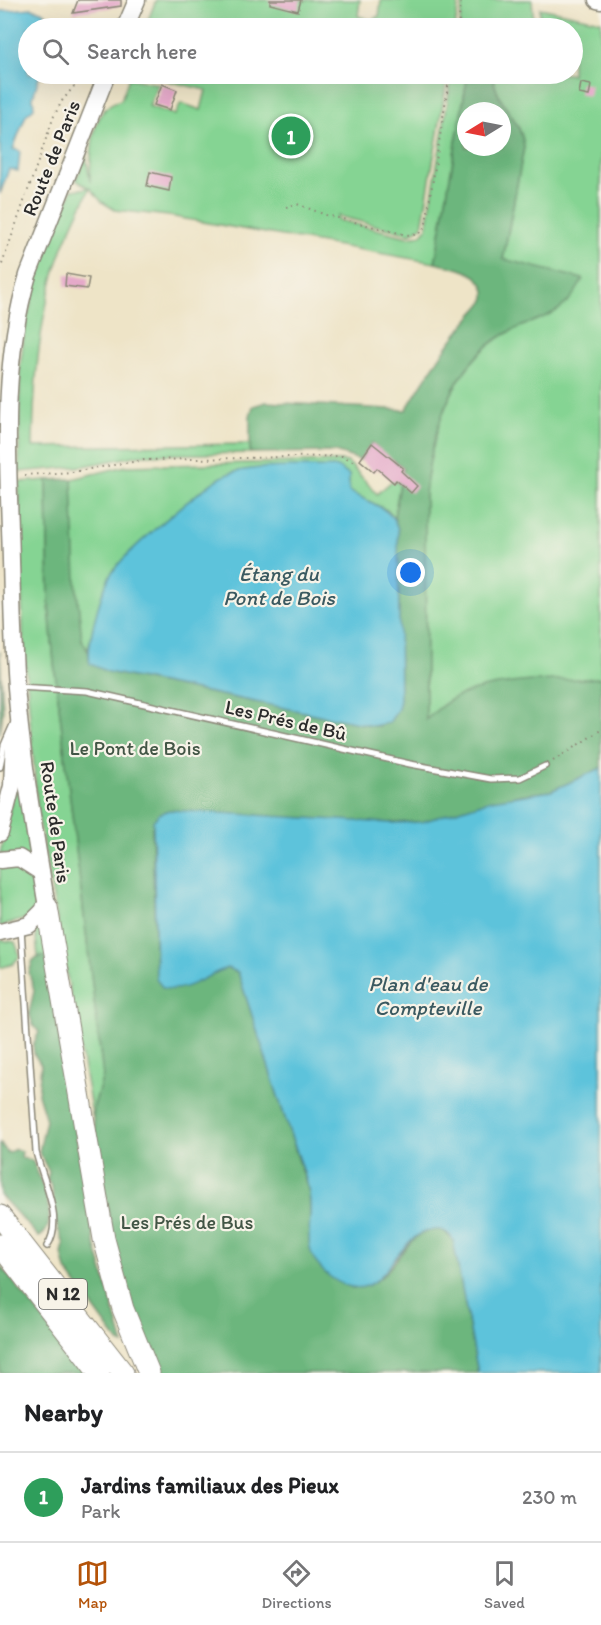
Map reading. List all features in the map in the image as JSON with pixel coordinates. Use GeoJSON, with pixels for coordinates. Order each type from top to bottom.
{"type":"FeatureCollection","features":[{"type":"Feature","properties":{"kind":"highway"},"geometry":{"type":"LineString","coordinates":[[47,908],[104,1239],[123,1309],[149,1373]]}},
{"type":"Feature","properties":{"kind":"highway","name":"N 12"},"geometry":{"type":"LineString","coordinates":[[0,1216],[123,1373]]}},
{"type":"Feature","properties":{"kind":"highway","name":"N 12"},"geometry":{"type":"LineString","coordinates":[[0,1245],[99,1373]]}},
{"type":"Feature","properties":{"kind":"street"},"geometry":{"type":"LineString","coordinates":[[129,18],[137,0]]}},
{"type":"Feature","properties":{"kind":"street","name":"Route de Paris"},"geometry":{"type":"LineString","coordinates":[[0,833],[12,786],[16,687],[8,382],[20,301],[40,239],[104,84]]}},
{"type":"Feature","properties":{"kind":"street","name":"Route de Paris"},"geometry":{"type":"LineString","coordinates":[[0,932],[21,928],[33,922],[47,908],[16,687]]}},
{"type":"Feature","properties":{"kind":"street"},"geometry":{"type":"LineString","coordinates":[[0,860],[19,858],[41,872]]}},
{"type":"Feature","properties":{"kind":"lane","name":"Les Prés de Bû"},"geometry":{"type":"LineString","coordinates":[[16,687],[87,691],[482,778],[514,779],[545,766]]}},
{"type":"Feature","properties":{"kind":"lane"},"geometry":{"type":"LineString","coordinates":[[0,767],[4,745],[15,718]]}},
{"type":"Feature","properties":{"kind":"lane"},"geometry":{"type":"LineString","coordinates":[[21,928],[36,1152],[47,1188],[53,1225],[52,1236],[47,1246]]}},
{"type":"Feature","properties":{"kind":"path"},"geometry":{"type":"LineString","coordinates":[[459,18],[461,0]]}},
{"type":"Feature","properties":{"kind":"path"},"geometry":{"type":"LineString","coordinates":[[0,270],[54,116],[62,101],[76,84]]}},
{"type":"Feature","properties":{"kind":"path"},"geometry":{"type":"LineString","coordinates":[[286,207],[297,204],[326,215],[403,234],[414,236],[420,232],[426,223],[448,84]]}},
{"type":"Feature","properties":{"kind":"path"},"geometry":{"type":"LineString","coordinates":[[9,476],[72,472],[126,462],[195,458],[342,456],[357,463]]}},
{"type":"Feature","properties":{"kind":"path"},"geometry":{"type":"LineString","coordinates":[[545,766],[601,730]]}},
{"type":"Feature","properties":{"kind":"green space"},"geometry":{"type":"Polygon","coordinates":[[[156,0],[360,0],[358,16],[364,18],[149,18],[156,0]]]}},
{"type":"Feature","properties":{"kind":"green space"},"geometry":{"type":"Polygon","coordinates":[[[381,0],[459,0],[456,18],[375,18],[379,16],[381,0]]]}},
{"type":"Feature","properties":{"kind":"green space"},"geometry":{"type":"Polygon","coordinates":[[[463,0],[532,0],[533,18],[460,18],[463,0]]]}},
{"type":"Feature","properties":{"kind":"green space"},"geometry":{"type":"Polygon","coordinates":[[[540,8],[601,21],[601,678],[495,686],[462,694],[426,721],[425,493],[439,423],[459,379],[473,360],[490,344],[511,331],[560,308],[568,302],[582,280],[503,260],[524,147],[518,127],[511,115],[511,102],[503,102],[495,84],[583,84],[583,18],[540,18],[540,8]]]}},
{"type":"Feature","properties":{"kind":"green space"},"geometry":{"type":"Polygon","coordinates":[[[127,84],[158,84],[149,106],[175,115],[181,103],[201,110],[206,90],[180,84],[446,84],[422,227],[410,234],[338,216],[338,220],[408,237],[421,235],[427,228],[450,84],[466,84],[463,102],[457,102],[457,137],[435,263],[169,216],[115,210],[102,202],[90,188],[63,247],[48,296],[39,346],[33,447],[250,444],[250,453],[140,455],[84,466],[19,472],[20,369],[25,327],[40,267],[72,190],[89,188],[76,180],[86,155],[90,182],[92,146],[97,122],[111,104],[121,100],[127,84]]]}},
{"type":"Feature","properties":{"kind":"green space"},"geometry":{"type":"Polygon","coordinates":[[[466,84],[495,84],[502,102],[463,102],[466,84]]]}},
{"type":"Feature","properties":{"kind":"green space"},"geometry":{"type":"Polygon","coordinates":[[[511,116],[522,136],[524,147],[503,259],[583,279],[569,301],[561,308],[511,331],[490,344],[473,360],[459,379],[439,423],[425,493],[426,720],[452,699],[479,689],[514,683],[601,678],[601,768],[551,791],[519,795],[422,822],[152,827],[156,979],[227,968],[238,972],[309,1192],[311,1237],[317,1262],[336,1281],[353,1288],[376,1281],[385,1274],[412,1240],[421,1234],[443,1230],[453,1240],[478,1373],[161,1373],[138,1320],[120,1267],[93,1119],[94,1106],[103,1076],[54,663],[49,605],[47,480],[72,479],[76,581],[82,640],[89,653],[89,659],[108,672],[373,726],[388,722],[397,710],[400,700],[398,530],[394,517],[403,468],[394,460],[391,462],[372,443],[360,460],[335,452],[250,453],[250,416],[253,406],[266,402],[406,410],[437,360],[485,298],[485,291],[478,278],[464,271],[435,263],[457,137],[457,156],[511,156],[511,116]]]}},
{"type":"Feature","properties":{"kind":"green space"},"geometry":{"type":"Polygon","coordinates":[[[348,462],[377,494],[392,481],[400,483],[394,517],[387,510],[350,492],[349,480],[202,490],[113,570],[104,591],[87,652],[82,638],[75,594],[72,479],[126,466],[348,462]]]}},
{"type":"Feature","properties":{"kind":"green space"},"geometry":{"type":"Polygon","coordinates":[[[47,480],[49,605],[54,663],[103,1076],[94,1106],[142,1331],[161,1373],[157,1373],[123,1285],[38,815],[23,633],[19,482],[47,480]]]}},
{"type":"Feature","properties":{"kind":"green space"},"geometry":{"type":"Polygon","coordinates":[[[0,651],[3,711],[0,734],[0,651]]]}},
{"type":"Feature","properties":{"kind":"green space"},"geometry":{"type":"Polygon","coordinates":[[[18,770],[34,858],[0,854],[18,770]]]}},
{"type":"Feature","properties":{"kind":"green space"},"geometry":{"type":"Polygon","coordinates":[[[11,863],[38,878],[41,896],[31,917],[0,927],[0,865],[11,863]]]}},
{"type":"Feature","properties":{"kind":"green space"},"geometry":{"type":"Polygon","coordinates":[[[41,924],[53,967],[38,956],[35,930],[41,924]]]}},
{"type":"Feature","properties":{"kind":"green space"},"geometry":{"type":"Polygon","coordinates":[[[0,940],[15,942],[20,956],[13,964],[0,968],[0,940]]]}},
{"type":"Feature","properties":{"kind":"green space"},"geometry":{"type":"Polygon","coordinates":[[[41,956],[46,958],[95,1244],[124,1345],[119,1343],[66,1270],[62,1254],[64,1244],[54,1218],[52,1187],[47,1180],[49,1172],[39,1152],[46,1120],[38,1094],[41,1065],[34,1054],[33,1045],[39,1032],[33,1025],[29,1013],[34,991],[29,973],[33,960],[41,956]]]}},
{"type":"Feature","properties":{"kind":"green space"},"geometry":{"type":"Polygon","coordinates":[[[0,1143],[8,1153],[15,1149],[22,1151],[21,1158],[32,1160],[40,1178],[47,1200],[49,1222],[46,1231],[39,1237],[0,1195],[0,1143]]]}},
{"type":"Feature","properties":{"kind":"green space"},"geometry":{"type":"Polygon","coordinates":[[[0,1265],[86,1373],[0,1373],[0,1265]]]}},
{"type":"Feature","properties":{"kind":"water"},"geometry":{"type":"Polygon","coordinates":[[[32,8],[44,12],[49,18],[18,18],[18,84],[37,84],[33,97],[34,108],[26,115],[13,149],[20,151],[18,171],[9,169],[0,194],[0,11],[32,8]]]}},
{"type":"Feature","properties":{"kind":"water","name":"Étang du Pont de Bois"},"geometry":{"type":"Polygon","coordinates":[[[337,467],[349,475],[349,491],[385,510],[391,515],[398,530],[400,700],[398,709],[389,723],[373,726],[108,672],[90,664],[90,644],[96,617],[104,589],[113,571],[186,503],[218,480],[239,471],[266,468],[337,467]]]}},
{"type":"Feature","properties":{"kind":"water","name":"Plan d'eau de Compteville"},"geometry":{"type":"Polygon","coordinates":[[[601,768],[601,1373],[478,1373],[453,1240],[448,1233],[435,1230],[420,1234],[407,1244],[376,1281],[363,1287],[348,1286],[329,1276],[313,1257],[309,1237],[310,1205],[307,1184],[238,972],[227,968],[188,986],[171,989],[163,988],[156,979],[153,821],[159,814],[169,810],[391,823],[422,822],[491,800],[551,791],[601,768]]]}},
{"type":"Feature","properties":{"kind":"building"},"geometry":{"type":"Polygon","coordinates":[[[78,0],[121,0],[121,6],[73,13],[78,0]]]}},
{"type":"Feature","properties":{"kind":"building"},"geometry":{"type":"Polygon","coordinates":[[[270,0],[301,0],[298,11],[270,4],[270,0]]]}},
{"type":"Feature","properties":{"kind":"building"},"geometry":{"type":"Polygon","coordinates":[[[162,84],[177,90],[170,110],[154,105],[162,84]]]}},
{"type":"Feature","properties":{"kind":"building"},"geometry":{"type":"Polygon","coordinates":[[[581,84],[591,85],[589,96],[579,94],[581,84]]]}},
{"type":"Feature","properties":{"kind":"building"},"geometry":{"type":"Polygon","coordinates":[[[150,172],[171,177],[169,191],[147,186],[150,172]]]}},
{"type":"Feature","properties":{"kind":"building"},"geometry":{"type":"Polygon","coordinates":[[[66,274],[89,278],[87,289],[65,286],[66,274]]]}},
{"type":"Feature","properties":{"kind":"building"},"geometry":{"type":"Polygon","coordinates":[[[372,443],[403,468],[401,471],[417,486],[411,493],[396,480],[394,483],[377,468],[374,472],[360,460],[372,443]]]}},
{"type":"Feature","properties":{"kind":"place","name":"Jardins familiaux des Pieux"},"geometry":{"type":"Point","coordinates":[291,136]}},
{"type":"Feature","properties":{"kind":"park label","name":"Le Pont de Bois"},"geometry":{"type":"Point","coordinates":[135,748]}},
{"type":"Feature","properties":{"kind":"park label","name":"Les Prés de Bus"},"geometry":{"type":"Point","coordinates":[187,1222]}}]}
